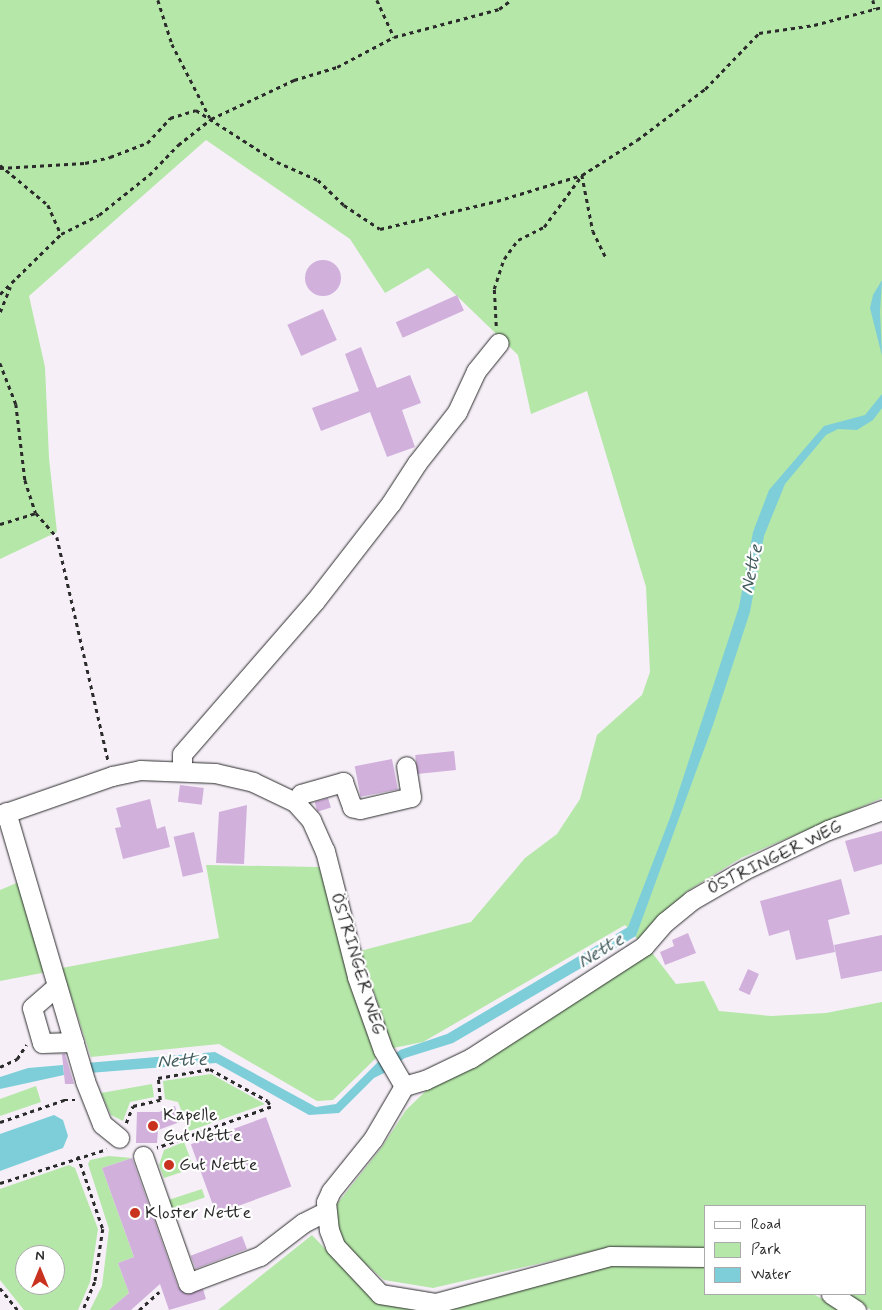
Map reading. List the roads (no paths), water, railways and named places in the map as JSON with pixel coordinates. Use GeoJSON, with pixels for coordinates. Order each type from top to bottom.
{"type":"FeatureCollection","features":[{"type":"Feature","properties":{"kind":"street"},"geometry":{"type":"LineString","coordinates":[[182,770],[182,754],[314,601],[391,503],[417,463],[457,412],[476,371],[499,343]]}},
{"type":"Feature","properties":{"kind":"street"},"geometry":{"type":"LineString","coordinates":[[295,802],[301,794],[342,782],[352,807],[360,809],[411,797],[406,766]]}},
{"type":"Feature","properties":{"kind":"street","name":"ÖSTRINGER WEG"},"geometry":{"type":"LineString","coordinates":[[119,1138],[102,1124],[85,1081],[3,814],[112,776],[140,770],[182,770],[253,782],[295,802],[311,820],[325,851],[357,977],[379,1040],[400,1080],[425,1080],[471,1058],[644,946],[665,922],[692,900],[744,870],[828,830],[882,810]]}},
{"type":"Feature","properties":{"kind":"street"},"geometry":{"type":"LineString","coordinates":[[57,986],[32,1008],[42,1043],[75,1047]]}},
{"type":"Feature","properties":{"kind":"street"},"geometry":{"type":"LineString","coordinates":[[400,1080],[373,1139],[331,1191],[325,1212],[335,1246],[380,1294],[436,1302],[610,1256],[704,1257]]}},
{"type":"Feature","properties":{"kind":"street"},"geometry":{"type":"LineString","coordinates":[[143,1156],[188,1283],[260,1256],[303,1223],[325,1212]]}},
{"type":"Feature","properties":{"kind":"street"},"geometry":{"type":"LineString","coordinates":[[833,1295],[856,1310]]}},
{"type":"Feature","properties":{"kind":"water"},"geometry":{"type":"Polygon","coordinates":[[[882,280],[880,312],[882,356],[870,308],[873,295],[882,280]]]}},
{"type":"Feature","properties":{"kind":"water","name":"Nette"},"geometry":{"type":"Polygon","coordinates":[[[882,394],[882,408],[873,420],[857,430],[838,429],[826,435],[785,484],[764,536],[750,612],[713,725],[636,936],[453,1043],[405,1058],[396,1064],[392,1056],[400,1050],[447,1034],[628,927],[671,815],[739,607],[753,532],[769,490],[824,426],[865,415],[882,394]]]}},
{"type":"Feature","properties":{"kind":"water","name":"Nette"},"geometry":{"type":"Polygon","coordinates":[[[215,1052],[316,1107],[336,1104],[379,1061],[386,1072],[374,1078],[339,1113],[309,1115],[216,1063],[89,1073],[86,1063],[215,1052]]]}},
{"type":"Feature","properties":{"kind":"water"},"geometry":{"type":"Polygon","coordinates":[[[63,1065],[64,1075],[0,1089],[0,1077],[28,1068],[63,1065]]]}},
{"type":"Feature","properties":{"kind":"water"},"geometry":{"type":"Polygon","coordinates":[[[54,1115],[63,1120],[68,1136],[63,1148],[0,1171],[0,1134],[54,1115]]]}},
{"type":"Feature","properties":{"kind":"place","name":"Kapelle Gut Nette"},"geometry":{"type":"Point","coordinates":[153,1126]}},
{"type":"Feature","properties":{"kind":"place","name":"Gut Nette"},"geometry":{"type":"Point","coordinates":[169,1165]}},
{"type":"Feature","properties":{"kind":"place","name":"Kloster Nette"},"geometry":{"type":"Point","coordinates":[135,1213]}}]}
